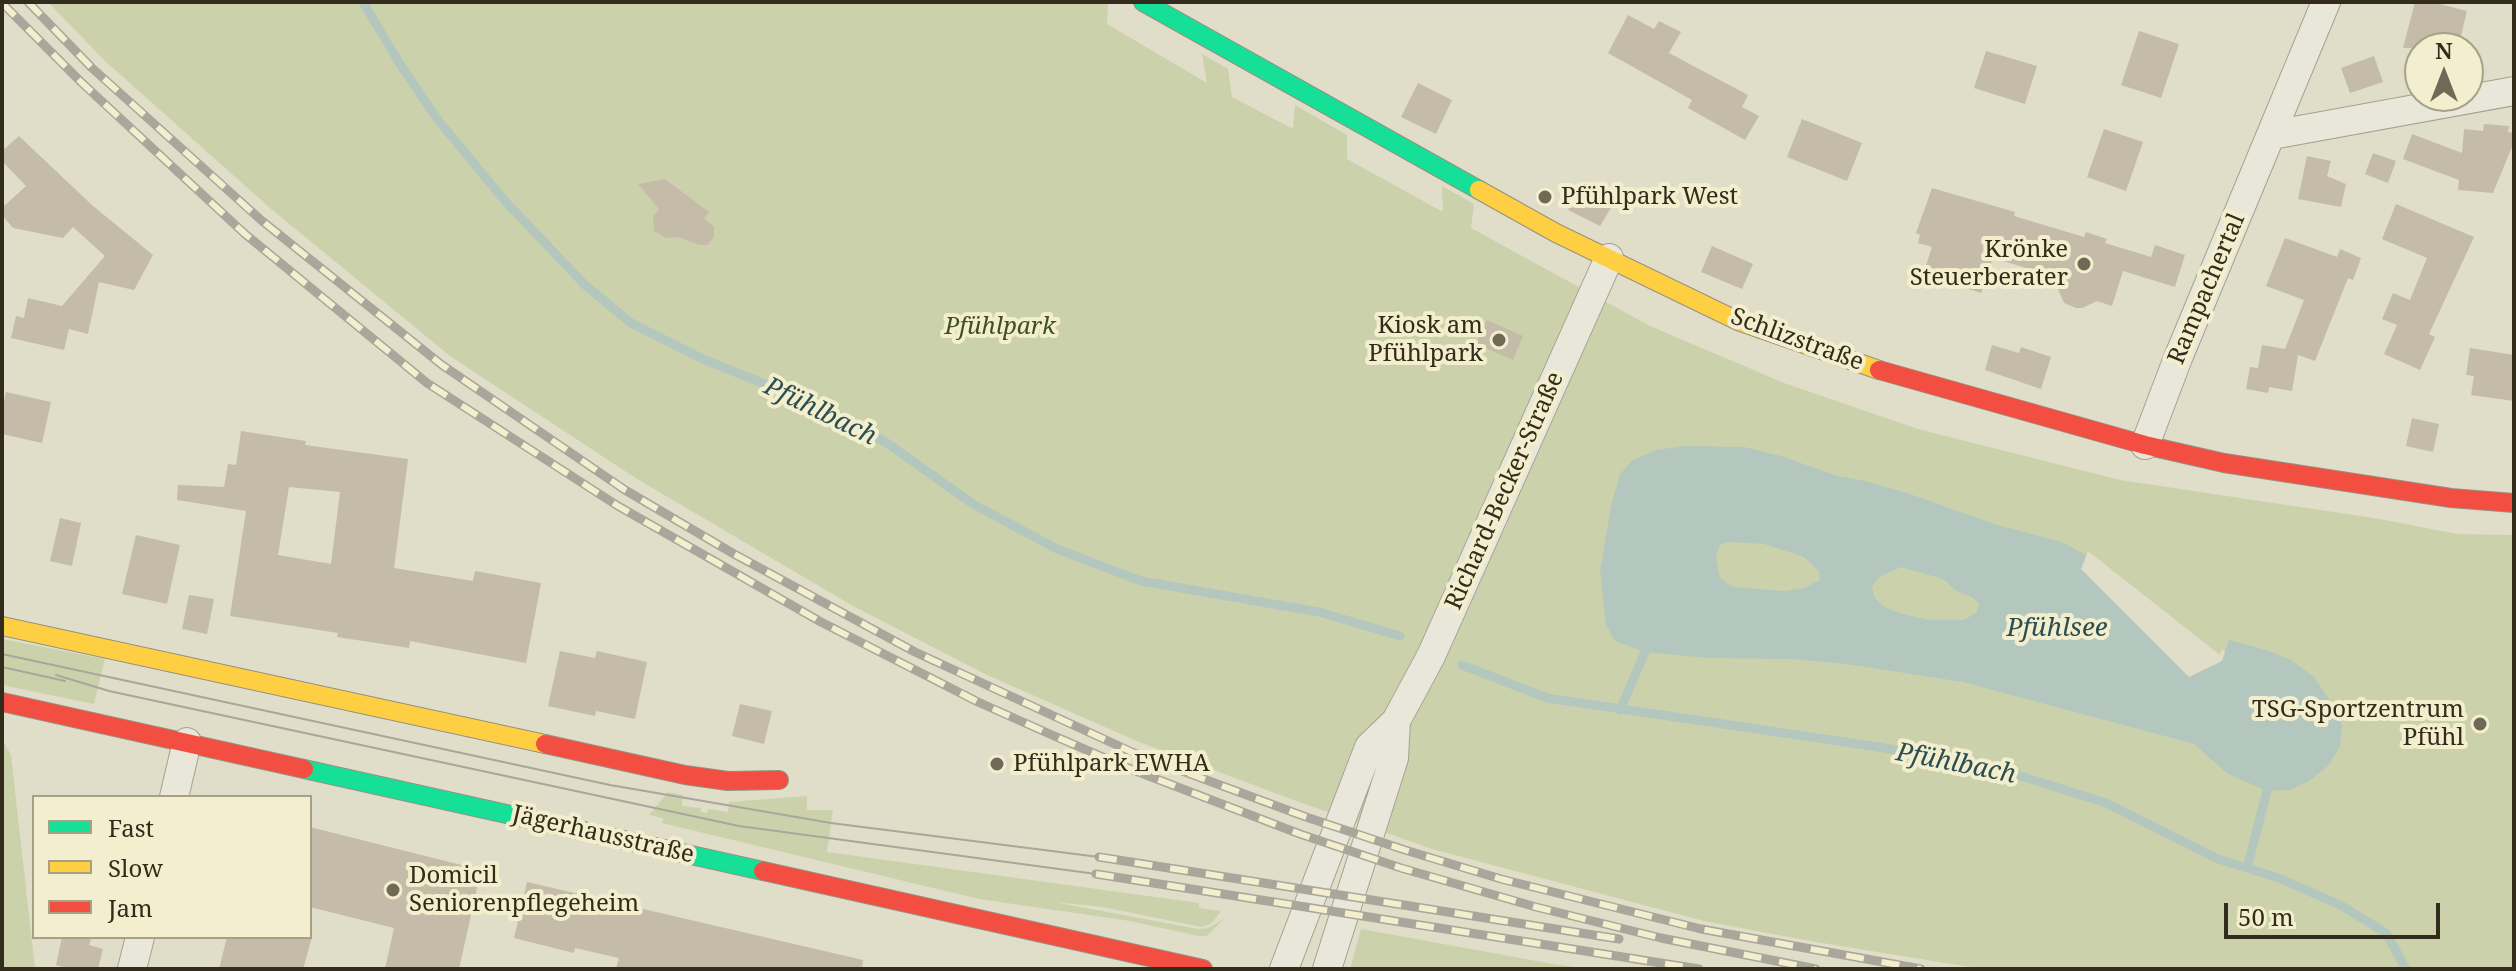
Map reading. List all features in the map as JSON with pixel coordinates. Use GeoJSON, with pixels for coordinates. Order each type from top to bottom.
{"type":"FeatureCollection","features":[{"type":"Feature","properties":{"kind":"street","name":"Schlizstraße"},"geometry":{"type":"LineString","coordinates":[[1143,2],[1556,233],[1738,321],[1849,361],[2145,445],[2224,463],[2346,483],[2451,498],[2514,503]]}},
{"type":"Feature","properties":{"kind":"street","name":"Rampachertal"},"geometry":{"type":"LineString","coordinates":[[2145,445],[2326,2]]}},
{"type":"Feature","properties":{"kind":"street"},"geometry":{"type":"LineString","coordinates":[[2272,135],[2514,91]]}},
{"type":"Feature","properties":{"kind":"street","name":"Richard-Becker-Straße"},"geometry":{"type":"LineString","coordinates":[[1284,969],[1369,747],[1396,721],[1443,630],[1609,258]]}},
{"type":"Feature","properties":{"kind":"street"},"geometry":{"type":"LineString","coordinates":[[2,626],[257,679],[685,775],[728,781],[779,780]]}},
{"type":"Feature","properties":{"kind":"street","name":"Jägerhausstraße"},"geometry":{"type":"LineString","coordinates":[[2,702],[1203,969]]}},
{"type":"Feature","properties":{"kind":"street","name":"Richard-Becker-Straße"},"geometry":{"type":"LineString","coordinates":[[1327,969],[1394,758],[1396,721]]}},
{"type":"Feature","properties":{"kind":"street"},"geometry":{"type":"LineString","coordinates":[[174,795],[187,742]]}},
{"type":"Feature","properties":{"kind":"street"},"geometry":{"type":"LineString","coordinates":[[132,969],[140,939]]}},
{"type":"Feature","properties":{"kind":"green space","name":"Pfühlpark"},"geometry":{"type":"Polygon","coordinates":[[[48,2],[1108,2],[1107,24],[1207,83],[1202,54],[1228,69],[1232,97],[1293,129],[1295,105],[1347,135],[1347,159],[1443,212],[1442,186],[1474,204],[1471,228],[1650,326],[1784,383],[1918,429],[2120,480],[2380,519],[2457,534],[2514,535],[2514,969],[1982,969],[1810,941],[1704,921],[1432,849],[1139,742],[987,675],[853,606],[637,479],[450,356],[270,208],[104,60],[48,2]]]}},
{"type":"Feature","properties":{"kind":"green space"},"geometry":{"type":"Polygon","coordinates":[[[2,639],[105,659],[94,704],[2,685],[2,639]]]}},
{"type":"Feature","properties":{"kind":"green space"},"geometry":{"type":"Polygon","coordinates":[[[2,739],[11,755],[35,969],[2,969],[2,739]]]}},
{"type":"Feature","properties":{"kind":"green space"},"geometry":{"type":"Polygon","coordinates":[[[668,792],[683,795],[682,806],[701,808],[701,812],[707,813],[708,809],[728,812],[729,802],[807,796],[807,810],[833,810],[827,852],[1199,903],[1199,908],[1221,911],[1211,924],[1201,927],[1103,907],[1054,902],[1198,929],[1208,928],[1224,919],[1207,936],[1199,936],[1130,921],[979,899],[662,823],[663,818],[649,815],[668,792]]]}},
{"type":"Feature","properties":{"kind":"green space"},"geometry":{"type":"Polygon","coordinates":[[[1361,929],[1553,964],[1592,969],[1350,969],[1361,929]]]}},
{"type":"Feature","properties":{"kind":"water","name":"Pfühlsee"},"geometry":{"type":"Polygon","coordinates":[[[1687,446],[1744,447],[1781,456],[1837,476],[1910,494],[1997,525],[2062,542],[2086,555],[2221,661],[2229,640],[2291,660],[2314,677],[2328,698],[2342,724],[2340,746],[2329,765],[2309,781],[2290,790],[2267,791],[2228,774],[2194,744],[1963,682],[1846,664],[1645,652],[1615,641],[1606,625],[1600,571],[1611,506],[1620,474],[1632,461],[1655,450],[1687,446]],[[1729,542],[1720,545],[1716,557],[1720,578],[1733,587],[1785,591],[1804,588],[1820,580],[1819,571],[1804,557],[1764,544],[1729,542]],[[1901,567],[1878,578],[1872,587],[1875,598],[1883,606],[1929,620],[1964,620],[1977,612],[1979,603],[1955,590],[1943,579],[1901,567]]]}},
{"type":"Feature","properties":{"kind":"pier"},"geometry":{"type":"Polygon","coordinates":[[[2088,551],[2220,655],[2222,649],[2225,652],[2222,661],[2189,677],[2081,569],[2088,551]]]}},
{"type":"Feature","properties":{"kind":"building"},"geometry":{"type":"Polygon","coordinates":[[[2415,2],[2432,2],[2467,11],[2462,32],[2407,32],[2415,2]]]}},
{"type":"Feature","properties":{"kind":"building"},"geometry":{"type":"Polygon","coordinates":[[[1628,15],[1654,29],[1659,21],[1681,32],[1669,53],[1748,95],[1742,107],[1759,116],[1745,140],[1688,108],[1692,100],[1608,53],[1628,15]]]}},
{"type":"Feature","properties":{"kind":"building"},"geometry":{"type":"Polygon","coordinates":[[[2139,31],[2179,44],[2161,98],[2121,85],[2139,31]]]}},
{"type":"Feature","properties":{"kind":"building"},"geometry":{"type":"Polygon","coordinates":[[[1986,51],[2037,66],[2025,104],[1974,88],[1986,51]]]}},
{"type":"Feature","properties":{"kind":"building"},"geometry":{"type":"Polygon","coordinates":[[[2374,56],[2383,82],[2350,93],[2341,68],[2374,56]]]}},
{"type":"Feature","properties":{"kind":"building"},"geometry":{"type":"Polygon","coordinates":[[[1418,83],[1452,100],[1436,134],[1401,117],[1418,83]]]}},
{"type":"Feature","properties":{"kind":"building"},"geometry":{"type":"Polygon","coordinates":[[[1802,119],[1862,143],[1847,181],[1787,157],[1802,119]]]}},
{"type":"Feature","properties":{"kind":"building"},"geometry":{"type":"Polygon","coordinates":[[[2484,124],[2509,126],[2508,132],[2514,133],[2514,142],[2493,193],[2458,190],[2459,180],[2403,159],[2412,134],[2462,153],[2464,129],[2483,131],[2484,124]]]}},
{"type":"Feature","properties":{"kind":"building"},"geometry":{"type":"Polygon","coordinates":[[[2104,129],[2143,142],[2126,191],[2087,177],[2104,129]]]}},
{"type":"Feature","properties":{"kind":"building"},"geometry":{"type":"Polygon","coordinates":[[[19,136],[93,206],[153,255],[134,290],[99,282],[88,334],[69,329],[64,350],[11,338],[16,316],[24,318],[28,298],[62,306],[105,256],[73,227],[63,238],[13,228],[2,215],[2,208],[26,186],[2,161],[2,151],[19,136]]]}},
{"type":"Feature","properties":{"kind":"building"},"geometry":{"type":"Polygon","coordinates":[[[2373,153],[2396,161],[2388,183],[2365,174],[2373,153]]]}},
{"type":"Feature","properties":{"kind":"building"},"geometry":{"type":"Polygon","coordinates":[[[2307,156],[2331,161],[2327,176],[2346,184],[2341,207],[2298,199],[2307,156]]]}},
{"type":"Feature","properties":{"kind":"building"},"geometry":{"type":"Polygon","coordinates":[[[665,179],[709,212],[704,218],[714,227],[714,236],[708,245],[678,237],[666,238],[654,231],[653,217],[659,209],[638,184],[665,179]]]}},
{"type":"Feature","properties":{"kind":"building"},"geometry":{"type":"Polygon","coordinates":[[[1582,183],[1616,200],[1600,226],[1568,210],[1582,183]]]}},
{"type":"Feature","properties":{"kind":"building"},"geometry":{"type":"Polygon","coordinates":[[[1932,188],[2015,212],[2014,216],[2084,237],[2086,232],[2107,239],[2105,243],[2151,257],[2155,245],[2185,255],[2175,287],[2123,271],[2112,306],[2097,301],[2076,308],[2064,303],[2058,289],[2042,284],[2046,274],[1993,258],[1981,293],[1923,274],[1932,247],[1918,243],[1920,235],[1916,233],[1932,188]]]}},
{"type":"Feature","properties":{"kind":"building"},"geometry":{"type":"Polygon","coordinates":[[[2396,204],[2474,237],[2429,334],[2435,337],[2420,370],[2384,354],[2397,325],[2382,319],[2393,293],[2410,300],[2427,258],[2382,239],[2396,204]]]}},
{"type":"Feature","properties":{"kind":"building"},"geometry":{"type":"Polygon","coordinates":[[[2285,238],[2337,257],[2340,249],[2361,258],[2353,280],[2348,278],[2315,361],[2298,355],[2292,391],[2269,387],[2268,393],[2246,389],[2250,367],[2258,368],[2262,345],[2285,349],[2304,300],[2266,286],[2285,238]]]}},
{"type":"Feature","properties":{"kind":"building"},"geometry":{"type":"Polygon","coordinates":[[[1712,246],[1753,264],[1742,289],[1701,272],[1712,246]]]}},
{"type":"Feature","properties":{"kind":"building","name":"Kiosk am Pfühlpark"},"geometry":{"type":"Polygon","coordinates":[[[1487,320],[1523,336],[1513,360],[1476,344],[1487,320]]]}},
{"type":"Feature","properties":{"kind":"building"},"geometry":{"type":"Polygon","coordinates":[[[1992,345],[2019,353],[2021,347],[2051,357],[2041,389],[1985,370],[1992,345]]]}},
{"type":"Feature","properties":{"kind":"building"},"geometry":{"type":"Polygon","coordinates":[[[2470,348],[2514,355],[2514,401],[2471,395],[2474,376],[2466,375],[2470,348]]]}},
{"type":"Feature","properties":{"kind":"building"},"geometry":{"type":"Polygon","coordinates":[[[6,392],[51,402],[42,443],[2,434],[6,392]]]}},
{"type":"Feature","properties":{"kind":"building"},"geometry":{"type":"Polygon","coordinates":[[[2412,418],[2439,424],[2433,452],[2406,446],[2412,418]]]}},
{"type":"Feature","properties":{"kind":"building"},"geometry":{"type":"Polygon","coordinates":[[[241,431],[306,441],[305,445],[408,459],[394,568],[473,581],[475,571],[541,583],[526,663],[410,641],[409,648],[337,637],[338,633],[230,616],[246,511],[177,500],[178,485],[224,487],[228,464],[236,465],[241,431]],[[289,487],[278,555],[331,564],[340,492],[289,487]]]}},
{"type":"Feature","properties":{"kind":"building"},"geometry":{"type":"Polygon","coordinates":[[[60,518],[81,523],[72,566],[50,561],[60,518]]]}},
{"type":"Feature","properties":{"kind":"building"},"geometry":{"type":"Polygon","coordinates":[[[136,535],[180,545],[167,604],[122,594],[136,535]]]}},
{"type":"Feature","properties":{"kind":"building"},"geometry":{"type":"Polygon","coordinates":[[[189,595],[214,599],[207,634],[182,629],[189,595]]]}},
{"type":"Feature","properties":{"kind":"building"},"geometry":{"type":"Polygon","coordinates":[[[560,651],[595,658],[597,651],[647,662],[635,719],[596,711],[595,716],[548,706],[560,651]]]}},
{"type":"Feature","properties":{"kind":"building"},"geometry":{"type":"Polygon","coordinates":[[[740,704],[772,711],[764,744],[732,736],[740,704]]]}},
{"type":"Feature","properties":{"kind":"building","name":"Domicil Seniorenpflegeheim"},"geometry":{"type":"Polygon","coordinates":[[[312,828],[481,870],[459,969],[385,969],[394,928],[312,908],[312,828]]]}},
{"type":"Feature","properties":{"kind":"building"},"geometry":{"type":"Polygon","coordinates":[[[527,882],[863,960],[862,969],[616,969],[619,958],[575,948],[574,953],[514,938],[527,882]]]}},
{"type":"Feature","properties":{"kind":"building"},"geometry":{"type":"Polygon","coordinates":[[[62,939],[91,939],[89,945],[103,949],[98,969],[71,969],[56,965],[62,939]]]}},
{"type":"Feature","properties":{"kind":"building"},"geometry":{"type":"Polygon","coordinates":[[[226,939],[311,939],[303,969],[219,969],[226,939]]]}},
{"type":"Feature","properties":{"kind":"waterway","name":"Pfühlbach"},"geometry":{"type":"LineString","coordinates":[[363,2],[438,120],[505,201],[585,285],[631,323],[705,360],[825,408],[887,443],[973,504],[1057,549],[1141,581],[1319,612],[1400,636]]}},
{"type":"Feature","properties":{"kind":"waterway"},"geometry":{"type":"LineString","coordinates":[[1620,710],[1645,652]]}},
{"type":"Feature","properties":{"kind":"waterway","name":"Pfühlbach"},"geometry":{"type":"LineString","coordinates":[[1462,665],[1547,698],[1989,766],[2106,803],[2218,859],[2279,878],[2342,906],[2386,933],[2406,969]]}},
{"type":"Feature","properties":{"kind":"waterway"},"geometry":{"type":"LineString","coordinates":[[2247,868],[2267,791]]}},
{"type":"Feature","properties":{"kind":"tram line"},"geometry":{"type":"LineString","coordinates":[[2,654],[610,785],[831,823],[1099,857]]}},
{"type":"Feature","properties":{"kind":"tram line"},"geometry":{"type":"LineString","coordinates":[[2,667],[65,681]]}},
{"type":"Feature","properties":{"kind":"tram line"},"geometry":{"type":"LineString","coordinates":[[56,675],[109,691],[739,826],[1096,874]]}},
{"type":"Feature","properties":{"kind":"railway"},"geometry":{"type":"LineString","coordinates":[[28,2],[92,68],[261,220],[442,365],[625,490],[734,554],[915,652],[1134,753],[1405,850],[1501,879],[1701,929],[1921,969]]}},
{"type":"Feature","properties":{"kind":"railway"},"geometry":{"type":"LineString","coordinates":[[2,3],[81,82],[245,234],[427,383],[618,506],[821,622],[978,702],[1052,735],[1128,768],[1300,834],[1401,868],[1536,907],[1661,938],[1816,969]]}},
{"type":"Feature","properties":{"kind":"railway"},"geometry":{"type":"LineString","coordinates":[[1099,857],[1619,939]]}},
{"type":"Feature","properties":{"kind":"railway"},"geometry":{"type":"LineString","coordinates":[[1096,874],[1699,969]]}},
{"type":"Feature","properties":{"kind":"traffic: fast"},"geometry":{"type":"LineString","coordinates":[[1143,2],[1479,190]]}},
{"type":"Feature","properties":{"kind":"traffic: fast"},"geometry":{"type":"LineString","coordinates":[[304,769],[763,871]]}},
{"type":"Feature","properties":{"kind":"traffic: slow"},"geometry":{"type":"LineString","coordinates":[[1479,190],[1556,233],[1738,321],[1879,370]]}},
{"type":"Feature","properties":{"kind":"traffic: slow"},"geometry":{"type":"LineString","coordinates":[[2,626],[545,744]]}},
{"type":"Feature","properties":{"kind":"traffic: jam"},"geometry":{"type":"LineString","coordinates":[[1879,370],[2145,445],[2224,463],[2451,498],[2514,503]]}},
{"type":"Feature","properties":{"kind":"traffic: jam"},"geometry":{"type":"LineString","coordinates":[[2,702],[304,769]]}},
{"type":"Feature","properties":{"kind":"traffic: jam"},"geometry":{"type":"LineString","coordinates":[[545,744],[685,775],[728,781],[779,780]]}},
{"type":"Feature","properties":{"kind":"traffic: jam"},"geometry":{"type":"LineString","coordinates":[[763,871],[1203,969]]}},
{"type":"Feature","properties":{"kind":"place","name":"Pfühlpark West"},"geometry":{"type":"Point","coordinates":[1545,197]}},
{"type":"Feature","properties":{"kind":"place","name":"Krönke Steuerberater"},"geometry":{"type":"Point","coordinates":[2084,264]}},
{"type":"Feature","properties":{"kind":"place","name":"Kiosk am Pfühlpark"},"geometry":{"type":"Point","coordinates":[1499,340]}},
{"type":"Feature","properties":{"kind":"place","name":"TSG-Sportzentrum Pfühl"},"geometry":{"type":"Point","coordinates":[2480,724]}},
{"type":"Feature","properties":{"kind":"place","name":"Pfühlpark EWHA"},"geometry":{"type":"Point","coordinates":[997,764]}},
{"type":"Feature","properties":{"kind":"place","name":"Domicil Seniorenpflegeheim"},"geometry":{"type":"Point","coordinates":[393,890]}}]}
